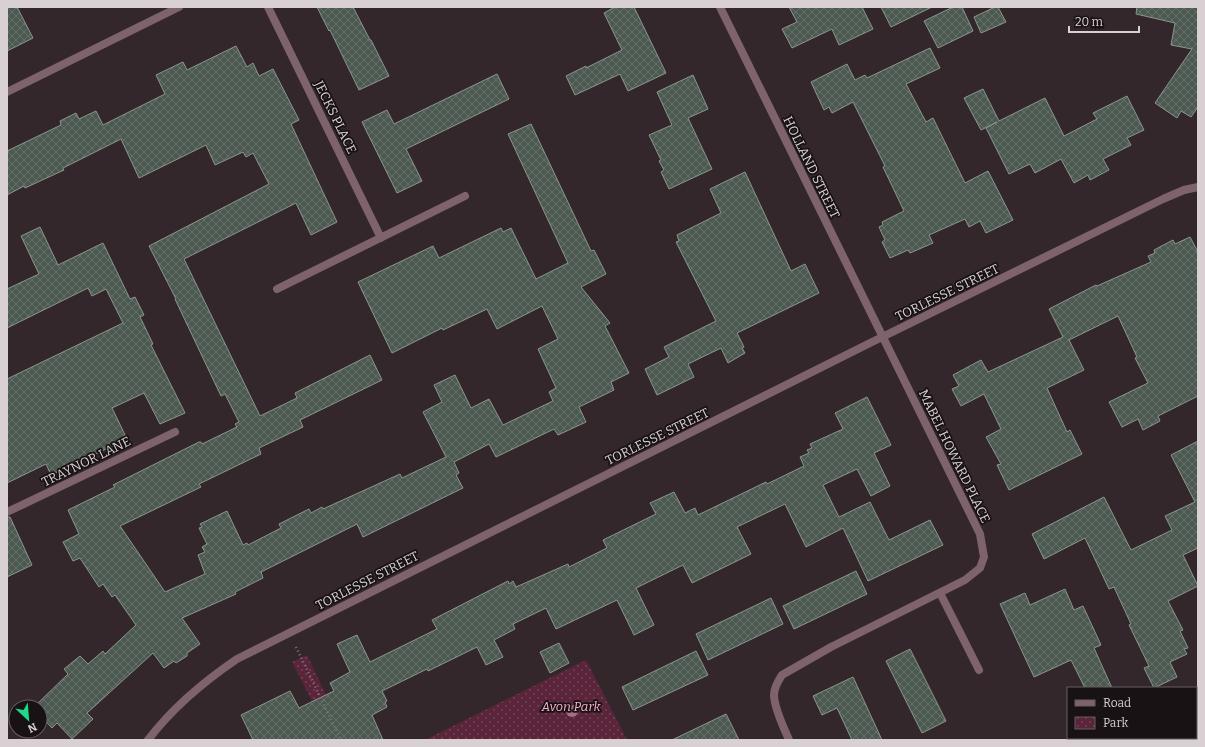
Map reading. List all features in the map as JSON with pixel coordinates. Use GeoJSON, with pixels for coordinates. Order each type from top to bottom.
{"type":"FeatureCollection","features":[{"type":"Feature","properties":{"kind":"street"},"geometry":{"type":"LineString","coordinates":[[7,92],[178,7]]}},
{"type":"Feature","properties":{"kind":"street","name":"JECKS PLACE"},"geometry":{"type":"LineString","coordinates":[[268,7],[381,238]]}},
{"type":"Feature","properties":{"kind":"street","name":"HOLLAND STREET"},"geometry":{"type":"LineString","coordinates":[[720,7],[882,337]]}},
{"type":"Feature","properties":{"kind":"street","name":"TORLESSE STREET"},"geometry":{"type":"LineString","coordinates":[[148,740],[179,704],[212,676],[237,658],[1163,199],[1184,190],[1198,187]]}},
{"type":"Feature","properties":{"kind":"street"},"geometry":{"type":"LineString","coordinates":[[277,289],[465,196]]}},
{"type":"Feature","properties":{"kind":"street","name":"MABEL HOWARD PLACE"},"geometry":{"type":"LineString","coordinates":[[789,740],[777,709],[774,695],[777,682],[782,675],[831,647],[965,580],[980,568],[984,557],[980,534],[882,337]]}},
{"type":"Feature","properties":{"kind":"street","name":"TRAYNOR LANE"},"geometry":{"type":"LineString","coordinates":[[7,512],[175,432]]}},
{"type":"Feature","properties":{"kind":"street"},"geometry":{"type":"LineString","coordinates":[[940,593],[979,670]]}},
{"type":"Feature","properties":{"kind":"path"},"geometry":{"type":"LineString","coordinates":[[289,633],[341,740]]}},
{"type":"Feature","properties":{"kind":"green space"},"geometry":{"type":"Polygon","coordinates":[[[307,655],[347,740],[332,740],[292,662],[307,655]]]}},
{"type":"Feature","properties":{"kind":"green space","name":"Avon Park"},"geometry":{"type":"Polygon","coordinates":[[[586,660],[627,740],[425,740],[586,660]]]}},
{"type":"Feature","properties":{"kind":"building"},"geometry":{"type":"Polygon","coordinates":[[[7,7],[17,7],[33,38],[7,51],[7,7]]]}},
{"type":"Feature","properties":{"kind":"building"},"geometry":{"type":"Polygon","coordinates":[[[317,7],[353,7],[389,76],[359,90],[330,30],[329,31],[317,7]]]}},
{"type":"Feature","properties":{"kind":"building"},"geometry":{"type":"Polygon","coordinates":[[[615,7],[634,7],[666,73],[628,91],[620,74],[575,95],[566,76],[622,50],[604,13],[615,7]]]}},
{"type":"Feature","properties":{"kind":"building"},"geometry":{"type":"Polygon","coordinates":[[[789,7],[862,7],[873,29],[839,45],[832,29],[792,48],[782,29],[797,22],[789,7]]]}},
{"type":"Feature","properties":{"kind":"building"},"geometry":{"type":"Polygon","coordinates":[[[881,7],[932,7],[891,27],[881,7]]]}},
{"type":"Feature","properties":{"kind":"building"},"geometry":{"type":"Polygon","coordinates":[[[953,7],[962,7],[973,31],[938,48],[924,21],[953,7]]]}},
{"type":"Feature","properties":{"kind":"building"},"geometry":{"type":"Polygon","coordinates":[[[998,7],[1006,22],[981,33],[974,17],[998,7]]]}},
{"type":"Feature","properties":{"kind":"building"},"geometry":{"type":"Polygon","coordinates":[[[1137,7],[1198,7],[1198,107],[1191,117],[1181,111],[1177,118],[1155,103],[1192,49],[1171,45],[1175,23],[1136,14],[1137,7]]]}},
{"type":"Feature","properties":{"kind":"building"},"geometry":{"type":"Polygon","coordinates":[[[236,46],[247,67],[253,63],[259,76],[273,69],[299,120],[291,124],[337,222],[311,235],[296,203],[184,259],[260,416],[297,398],[295,393],[370,355],[382,380],[300,420],[303,427],[259,448],[261,454],[199,484],[201,487],[120,526],[165,592],[205,574],[198,555],[205,552],[202,547],[207,544],[199,528],[202,527],[200,524],[227,511],[243,545],[247,543],[248,545],[281,528],[279,524],[309,509],[311,513],[322,507],[323,509],[400,474],[402,478],[446,457],[423,412],[442,402],[434,385],[455,375],[471,408],[489,399],[503,425],[553,401],[549,392],[556,388],[538,349],[558,339],[542,306],[497,329],[487,309],[443,330],[442,328],[392,353],[358,282],[433,246],[439,258],[501,228],[503,232],[511,228],[536,279],[568,263],[508,134],[531,124],[591,251],[594,250],[606,274],[581,287],[610,323],[605,326],[629,373],[611,382],[614,390],[579,407],[586,422],[558,435],[554,429],[496,457],[489,444],[454,462],[459,473],[456,475],[463,488],[363,537],[357,524],[261,572],[263,578],[235,592],[236,594],[182,618],[200,644],[187,653],[187,656],[176,663],[174,661],[164,668],[153,653],[87,713],[93,719],[72,739],[57,723],[52,728],[48,724],[48,699],[42,699],[68,674],[64,669],[80,656],[88,664],[103,651],[105,654],[136,625],[115,595],[112,597],[103,584],[99,587],[80,558],[73,561],[63,542],[79,534],[68,510],[115,487],[113,485],[199,442],[202,444],[237,427],[235,424],[239,422],[225,394],[221,396],[176,299],[149,246],[269,184],[253,153],[246,157],[243,152],[215,165],[206,145],[139,178],[121,139],[63,168],[64,170],[25,188],[24,186],[7,195],[7,151],[61,125],[60,121],[76,113],[79,119],[96,111],[103,125],[165,94],[156,75],[183,62],[187,70],[236,46]]]}},
{"type":"Feature","properties":{"kind":"building"},"geometry":{"type":"Polygon","coordinates":[[[930,48],[940,68],[906,84],[926,122],[933,118],[965,183],[988,171],[1013,220],[986,233],[980,221],[969,227],[965,219],[929,235],[933,243],[910,253],[908,250],[890,258],[882,242],[885,240],[879,227],[883,225],[882,222],[904,211],[883,167],[885,166],[853,102],[832,113],[829,107],[824,110],[811,82],[847,64],[855,80],[865,75],[867,78],[930,48]]]}},
{"type":"Feature","properties":{"kind":"building"},"geometry":{"type":"Polygon","coordinates":[[[497,74],[509,99],[406,149],[422,181],[397,193],[362,122],[387,110],[394,124],[497,74]]]}},
{"type":"Feature","properties":{"kind":"building"},"geometry":{"type":"Polygon","coordinates":[[[693,75],[708,109],[688,118],[712,169],[669,189],[661,172],[664,170],[659,161],[661,160],[649,135],[672,125],[657,92],[693,75]]]}},
{"type":"Feature","properties":{"kind":"building"},"geometry":{"type":"Polygon","coordinates":[[[983,89],[999,121],[1045,98],[1064,136],[1097,119],[1093,113],[1127,96],[1144,130],[1127,138],[1131,145],[1103,159],[1109,170],[1090,180],[1088,175],[1074,183],[1061,159],[1035,173],[1030,164],[1009,174],[986,128],[997,122],[981,130],[964,98],[983,89]]]}},
{"type":"Feature","properties":{"kind":"building"},"geometry":{"type":"Polygon","coordinates":[[[745,172],[791,271],[805,264],[819,293],[737,333],[744,347],[742,348],[745,353],[728,363],[721,348],[688,364],[694,377],[657,395],[645,369],[669,357],[664,347],[716,321],[676,242],[679,241],[677,235],[721,213],[710,189],[745,172]]]}},
{"type":"Feature","properties":{"kind":"building"},"geometry":{"type":"Polygon","coordinates":[[[40,227],[58,265],[103,243],[130,299],[135,297],[144,315],[140,317],[153,344],[151,345],[185,413],[160,424],[144,393],[112,408],[127,439],[51,475],[46,464],[7,483],[7,379],[123,323],[106,289],[92,296],[88,288],[7,328],[7,289],[39,274],[21,236],[40,227]]]}},
{"type":"Feature","properties":{"kind":"building"},"geometry":{"type":"Polygon","coordinates":[[[1190,237],[1198,252],[1198,396],[1158,416],[1160,421],[1143,430],[1138,419],[1122,427],[1109,402],[1148,383],[1135,358],[1137,357],[1118,316],[1069,340],[1084,370],[1047,388],[1067,432],[1070,430],[1082,454],[1009,490],[997,465],[1001,464],[986,437],[1001,429],[984,394],[961,406],[952,389],[959,386],[953,375],[981,360],[988,372],[1063,337],[1049,309],[1096,285],[1097,286],[1151,262],[1148,256],[1155,253],[1154,250],[1173,240],[1175,244],[1190,237]]]}},
{"type":"Feature","properties":{"kind":"building"},"geometry":{"type":"Polygon","coordinates":[[[867,397],[891,445],[874,453],[890,486],[871,496],[857,469],[823,485],[839,517],[870,502],[889,540],[930,520],[943,545],[868,581],[843,528],[806,547],[785,504],[737,527],[751,554],[692,583],[683,565],[636,588],[654,625],[634,635],[617,600],[556,629],[546,608],[513,624],[515,629],[494,640],[503,657],[486,665],[477,647],[382,691],[387,701],[385,702],[387,707],[372,715],[383,740],[253,740],[241,715],[290,691],[299,708],[334,691],[330,683],[350,672],[337,644],[357,635],[370,662],[437,629],[432,620],[508,581],[509,584],[513,581],[516,587],[568,564],[569,567],[607,548],[603,540],[656,514],[650,503],[674,492],[685,513],[695,508],[698,515],[766,482],[767,484],[804,466],[800,457],[809,453],[807,450],[812,448],[810,444],[843,429],[835,413],[867,397]]]}},
{"type":"Feature","properties":{"kind":"building"},"geometry":{"type":"Polygon","coordinates":[[[1198,441],[1198,548],[1183,555],[1198,586],[1168,601],[1183,630],[1180,631],[1188,648],[1184,649],[1187,654],[1170,662],[1177,677],[1154,687],[1144,668],[1149,666],[1129,625],[1131,624],[1114,587],[1109,589],[1085,538],[1044,559],[1032,534],[1104,497],[1131,550],[1172,530],[1165,516],[1195,502],[1171,455],[1198,441]]]}},
{"type":"Feature","properties":{"kind":"building"},"geometry":{"type":"Polygon","coordinates":[[[7,517],[10,517],[32,565],[7,577],[7,517]]]}},
{"type":"Feature","properties":{"kind":"building"},"geometry":{"type":"Polygon","coordinates":[[[856,571],[867,594],[794,629],[783,606],[856,571]]]}},
{"type":"Feature","properties":{"kind":"building"},"geometry":{"type":"Polygon","coordinates":[[[1065,589],[1074,610],[1083,606],[1101,645],[1094,648],[1112,687],[1084,687],[1071,660],[1034,677],[1000,604],[1025,593],[1030,605],[1065,589]]]}},
{"type":"Feature","properties":{"kind":"building"},"geometry":{"type":"Polygon","coordinates":[[[771,598],[783,624],[708,660],[696,634],[771,598]]]}},
{"type":"Feature","properties":{"kind":"building"},"geometry":{"type":"Polygon","coordinates":[[[559,643],[569,663],[550,673],[540,652],[559,643]]]}},
{"type":"Feature","properties":{"kind":"building"},"geometry":{"type":"Polygon","coordinates":[[[910,649],[946,721],[922,733],[886,661],[910,649]]]}},
{"type":"Feature","properties":{"kind":"building"},"geometry":{"type":"Polygon","coordinates":[[[696,651],[708,675],[633,710],[622,687],[696,651]]]}},
{"type":"Feature","properties":{"kind":"building"},"geometry":{"type":"Polygon","coordinates":[[[853,677],[882,740],[852,740],[837,708],[822,715],[813,696],[853,677]]]}},
{"type":"Feature","properties":{"kind":"building"},"geometry":{"type":"Polygon","coordinates":[[[726,714],[739,740],[672,740],[726,714]]]}}]}
